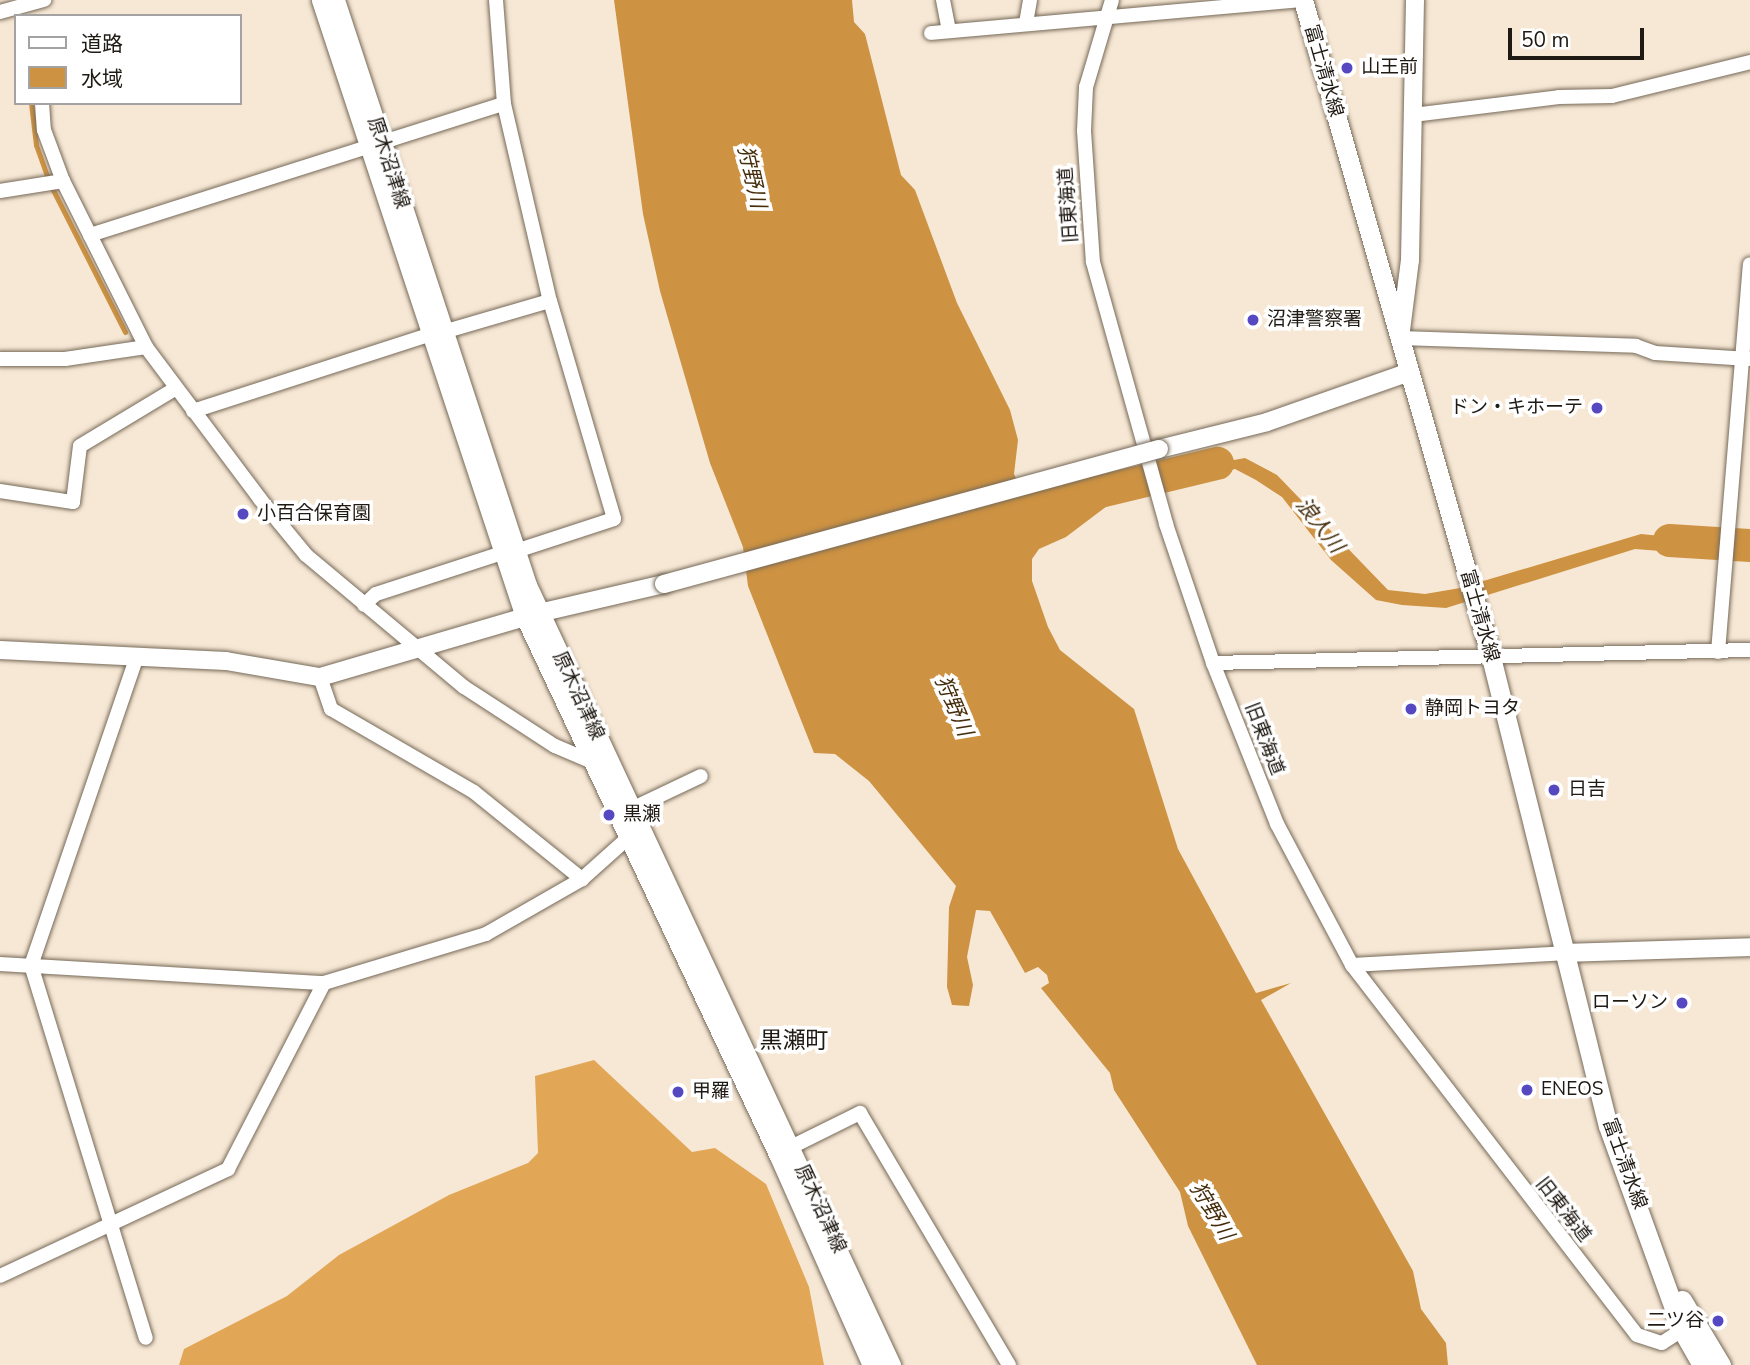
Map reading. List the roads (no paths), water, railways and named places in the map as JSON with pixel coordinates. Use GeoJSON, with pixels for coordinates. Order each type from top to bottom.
{"type":"FeatureCollection","features":[{"type":"Feature","properties":{"kind":"main road","name":"原木沼津線"},"geometry":{"type":"LineString","coordinates":[[321,0],[374,143],[509,552],[592,761],[625,812],[629,837],[891,1365]]}},
{"type":"Feature","properties":{"kind":"main road","name":"原木沼津線"},"geometry":{"type":"LineString","coordinates":[[335,0],[374,143]]}},
{"type":"Feature","properties":{"kind":"main road","name":"富士清水線"},"geometry":{"type":"LineString","coordinates":[[1301,0],[1491,657],[1608,1126],[1702,1365]]}},
{"type":"Feature","properties":{"kind":"main road","name":"原木沼津線"},"geometry":{"type":"LineString","coordinates":[[532,615],[785,1150],[872,1365]]}},
{"type":"Feature","properties":{"kind":"main road","name":"富士清水線"},"geometry":{"type":"LineString","coordinates":[[1688,1326],[1721,1365]]}},
{"type":"Feature","properties":{"kind":"street"},"geometry":{"type":"LineString","coordinates":[[364,605],[376,594],[614,519],[550,300],[504,104],[496,0]]}},
{"type":"Feature","properties":{"kind":"street"},"geometry":{"type":"LineString","coordinates":[[943,0],[949,30]]}},
{"type":"Feature","properties":{"kind":"street"},"geometry":{"type":"LineString","coordinates":[[1026,23],[1030,0]]}},
{"type":"Feature","properties":{"kind":"street","name":"旧東海道"},"geometry":{"type":"LineString","coordinates":[[1112,0],[1086,87],[1084,131],[1093,262],[1166,524],[1213,663],[1276,824],[1352,965],[1637,1335],[1662,1343],[1688,1326]]}},
{"type":"Feature","properties":{"kind":"street"},"geometry":{"type":"LineString","coordinates":[[931,33],[1301,0]]}},
{"type":"Feature","properties":{"kind":"street"},"geometry":{"type":"LineString","coordinates":[[1415,0],[1409,260],[1400,338],[1636,346],[1655,353],[1745,359]]}},
{"type":"Feature","properties":{"kind":"street"},"geometry":{"type":"LineString","coordinates":[[4,8],[36,5]]}},
{"type":"Feature","properties":{"kind":"street"},"geometry":{"type":"LineString","coordinates":[[1413,115],[1559,97],[1612,96],[1750,62]]}},
{"type":"Feature","properties":{"kind":"street"},"geometry":{"type":"LineString","coordinates":[[90,235],[504,104]]}},
{"type":"Feature","properties":{"kind":"street"},"geometry":{"type":"LineString","coordinates":[[42,105],[44,130],[63,181],[145,346],[192,411],[306,555],[364,605],[424,649],[464,687],[555,746],[592,761]]}},
{"type":"Feature","properties":{"kind":"street"},"geometry":{"type":"LineString","coordinates":[[0,191],[63,181]]}},
{"type":"Feature","properties":{"kind":"street"},"geometry":{"type":"LineString","coordinates":[[1718,652],[1745,359],[1750,264]]}},
{"type":"Feature","properties":{"kind":"street"},"geometry":{"type":"LineString","coordinates":[[192,411],[550,300]]}},
{"type":"Feature","properties":{"kind":"street"},"geometry":{"type":"LineString","coordinates":[[0,359],[65,359],[145,346]]}},
{"type":"Feature","properties":{"kind":"street"},"geometry":{"type":"LineString","coordinates":[[0,650],[136,659],[226,661],[320,677],[424,649],[532,615],[664,584],[1267,422],[1410,372]]}},
{"type":"Feature","properties":{"kind":"street"},"geometry":{"type":"LineString","coordinates":[[0,491],[73,502],[80,446],[176,387]]}},
{"type":"Feature","properties":{"kind":"street"},"geometry":{"type":"LineString","coordinates":[[1213,663],[1750,650]]}},
{"type":"Feature","properties":{"kind":"street"},"geometry":{"type":"LineString","coordinates":[[136,659],[31,965],[146,1338]]}},
{"type":"Feature","properties":{"kind":"street"},"geometry":{"type":"LineString","coordinates":[[320,677],[331,709],[474,792],[582,879]]}},
{"type":"Feature","properties":{"kind":"street"},"geometry":{"type":"LineString","coordinates":[[625,812],[701,776]]}},
{"type":"Feature","properties":{"kind":"street"},"geometry":{"type":"LineString","coordinates":[[0,964],[324,982],[486,934],[582,879],[629,837]]}},
{"type":"Feature","properties":{"kind":"street"},"geometry":{"type":"LineString","coordinates":[[1352,965],[1564,953],[1750,947]]}},
{"type":"Feature","properties":{"kind":"street"},"geometry":{"type":"LineString","coordinates":[[0,1276],[228,1170],[324,982]]}},
{"type":"Feature","properties":{"kind":"street"},"geometry":{"type":"LineString","coordinates":[[785,1150],[860,1113],[1009,1365]]}},
{"type":"Feature","properties":{"kind":"water","name":"狩野川"},"geometry":{"type":"Polygon","coordinates":[[[614,0],[852,0],[854,22],[865,34],[901,175],[915,190],[957,303],[1010,410],[1018,440],[1014,474],[1023,495],[1034,501],[1080,504],[1105,494],[1111,503],[1066,537],[1039,549],[1032,559],[1032,581],[1048,627],[1060,650],[1134,709],[1178,849],[1256,993],[1291,983],[1261,1000],[1413,1271],[1421,1309],[1446,1343],[1448,1365],[1257,1365],[1188,1226],[1180,1192],[1114,1090],[1110,1073],[1041,988],[1049,983],[1047,975],[1038,967],[1025,973],[990,911],[976,910],[967,957],[973,985],[969,1006],[952,1005],[947,987],[949,907],[956,886],[869,781],[835,754],[814,753],[748,586],[743,547],[710,463],[660,291],[643,214],[614,0]]]}},
{"type":"Feature","properties":{"kind":"water"},"geometry":{"type":"Polygon","coordinates":[[[1245,458],[1277,475],[1388,590],[1425,594],[1460,588],[1641,534],[1750,545],[1750,558],[1635,549],[1446,608],[1376,600],[1331,560],[1282,497],[1256,480],[1235,469],[1178,481],[1173,471],[1245,458]]]}},
{"type":"Feature","properties":{"kind":"waterway"},"geometry":{"type":"LineString","coordinates":[[31,105],[36,145],[50,184],[125,332]]}},
{"type":"Feature","properties":{"kind":"waterway","name":"浪人川"},"geometry":{"type":"LineString","coordinates":[[1008,513],[1217,463]]}},
{"type":"Feature","properties":{"kind":"waterway","name":"浪人川"},"geometry":{"type":"LineString","coordinates":[[1669,540],[1750,545]]}},
{"type":"Feature","properties":{"kind":"place","name":"山王前"},"geometry":{"type":"Point","coordinates":[1347,68]}},
{"type":"Feature","properties":{"kind":"place","name":"沼津警察署"},"geometry":{"type":"Point","coordinates":[1253,320]}},
{"type":"Feature","properties":{"kind":"place","name":"ドン・キホーテ"},"geometry":{"type":"Point","coordinates":[1597,408]}},
{"type":"Feature","properties":{"kind":"place","name":"小百合保育園"},"geometry":{"type":"Point","coordinates":[243,514]}},
{"type":"Feature","properties":{"kind":"place","name":"静岡トヨタ"},"geometry":{"type":"Point","coordinates":[1411,709]}},
{"type":"Feature","properties":{"kind":"place","name":"日吉"},"geometry":{"type":"Point","coordinates":[1554,790]}},
{"type":"Feature","properties":{"kind":"place","name":"黒瀬"},"geometry":{"type":"Point","coordinates":[609,815]}},
{"type":"Feature","properties":{"kind":"place","name":"ローソン"},"geometry":{"type":"Point","coordinates":[1682,1003]}},
{"type":"Feature","properties":{"kind":"place","name":"ENEOS"},"geometry":{"type":"Point","coordinates":[1527,1090]}},
{"type":"Feature","properties":{"kind":"place","name":"甲羅"},"geometry":{"type":"Point","coordinates":[678,1092]}},
{"type":"Feature","properties":{"kind":"place","name":"二ツ谷"},"geometry":{"type":"Point","coordinates":[1718,1321]}},
{"type":"Feature","properties":{"kind":"district","name":"黒瀬町"},"geometry":{"type":"Point","coordinates":[794,1041]}}]}
